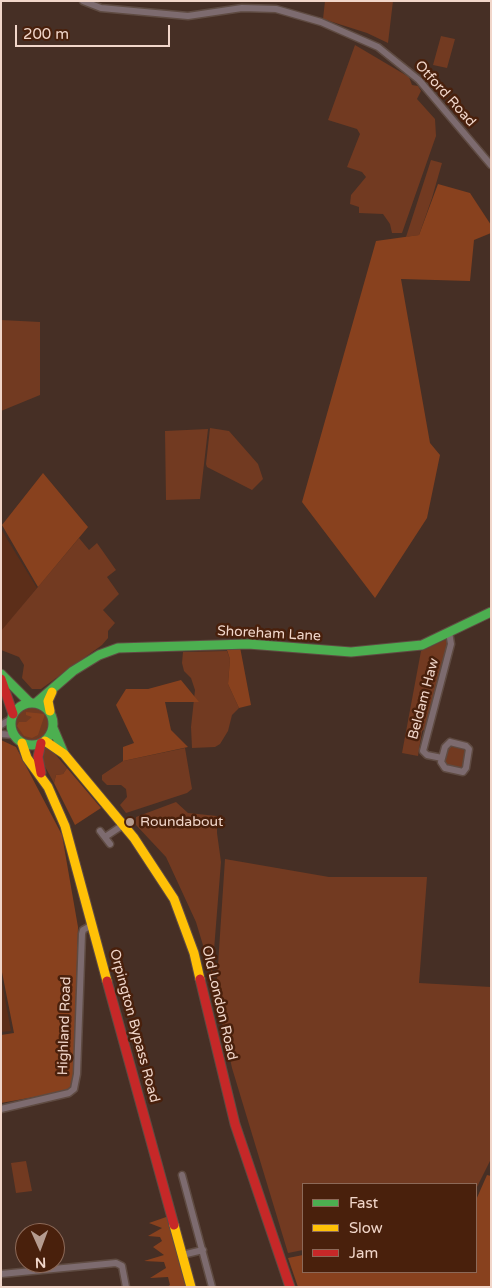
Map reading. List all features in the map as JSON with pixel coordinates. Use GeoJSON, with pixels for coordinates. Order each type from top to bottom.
{"type":"FeatureCollection","features":[{"type":"Feature","properties":{"kind":"street","name":"Otford Road"},"geometry":{"type":"LineString","coordinates":[[83,1],[94,7],[114,10],[188,16],[242,8],[276,9],[321,22],[378,47],[419,80],[491,165]]}},
{"type":"Feature","properties":{"kind":"street","name":"Shoreham Lane"},"geometry":{"type":"LineString","coordinates":[[33,702],[42,700],[73,671],[99,655],[118,648],[248,644],[351,652],[422,645],[491,612]]}},
{"type":"Feature","properties":{"kind":"street","name":"Beldam Haw"},"geometry":{"type":"LineString","coordinates":[[442,758],[428,755],[423,751],[451,644],[449,632]]}},
{"type":"Feature","properties":{"kind":"street"},"geometry":{"type":"LineString","coordinates":[[1,674],[33,702],[50,711]]}},
{"type":"Feature","properties":{"kind":"street"},"geometry":{"type":"LineString","coordinates":[[1,679],[12,706],[13,735]]}},
{"type":"Feature","properties":{"kind":"street"},"geometry":{"type":"LineString","coordinates":[[1,734],[13,735],[22,743],[31,745],[43,742],[53,728],[48,701],[52,692]]}},
{"type":"Feature","properties":{"kind":"street"},"geometry":{"type":"LineString","coordinates":[[1,725],[12,716],[19,706],[33,702]]}},
{"type":"Feature","properties":{"kind":"street","name":"Old London Road"},"geometry":{"type":"LineString","coordinates":[[53,728],[64,754],[145,852],[162,879],[189,937],[225,1089],[290,1287]]}},
{"type":"Feature","properties":{"kind":"street","name":"Old London Road"},"geometry":{"type":"LineString","coordinates":[[43,742],[64,754]]}},
{"type":"Feature","properties":{"kind":"street","name":"Orpington Bypass Road"},"geometry":{"type":"LineString","coordinates":[[43,742],[38,757],[42,776],[65,826],[191,1287]]}},
{"type":"Feature","properties":{"kind":"street","name":"Beldam Haw"},"geometry":{"type":"LineString","coordinates":[[450,742],[466,746],[469,749],[466,768],[463,772],[444,768],[441,762],[442,758],[445,747],[450,742]]}},
{"type":"Feature","properties":{"kind":"street","name":"Orpington Bypass Road"},"geometry":{"type":"LineString","coordinates":[[22,743],[27,758],[42,776]]}},
{"type":"Feature","properties":{"kind":"street"},"geometry":{"type":"LineString","coordinates":[[105,837],[123,825]]}},
{"type":"Feature","properties":{"kind":"street"},"geometry":{"type":"LineString","coordinates":[[100,831],[110,844]]}},
{"type":"Feature","properties":{"kind":"street","name":"Highland Road"},"geometry":{"type":"LineString","coordinates":[[1,1109],[69,1092],[74,1089],[82,934],[83,930],[92,925]]}},
{"type":"Feature","properties":{"kind":"street"},"geometry":{"type":"LineString","coordinates":[[182,1175],[212,1287]]}},
{"type":"Feature","properties":{"kind":"street"},"geometry":{"type":"LineString","coordinates":[[182,1255],[203,1250]]}},
{"type":"Feature","properties":{"kind":"street"},"geometry":{"type":"LineString","coordinates":[[1,1274],[116,1263],[122,1266],[126,1287]]}},
{"type":"Feature","properties":{"kind":"shaded area"},"geometry":{"type":"Polygon","coordinates":[[[325,1],[393,1],[388,43],[367,33],[323,19],[325,1]]]}},
{"type":"Feature","properties":{"kind":"shaded area"},"geometry":{"type":"Polygon","coordinates":[[[441,36],[455,39],[447,68],[433,65],[441,36]]]}},
{"type":"Feature","properties":{"kind":"shaded area"},"geometry":{"type":"Polygon","coordinates":[[[355,45],[409,77],[412,85],[418,86],[421,91],[417,99],[435,119],[436,136],[402,233],[392,233],[390,224],[383,214],[359,213],[359,207],[350,204],[351,195],[366,177],[362,172],[347,167],[360,134],[357,129],[328,120],[355,45]]]}},
{"type":"Feature","properties":{"kind":"shaded area"},"geometry":{"type":"Polygon","coordinates":[[[431,160],[442,163],[432,198],[419,235],[406,237],[431,160]]]}},
{"type":"Feature","properties":{"kind":"shaded area"},"geometry":{"type":"Polygon","coordinates":[[[438,184],[470,193],[491,225],[491,233],[474,240],[470,281],[401,279],[430,443],[440,455],[427,518],[375,598],[302,502],[376,241],[419,235],[438,184]]]}},
{"type":"Feature","properties":{"kind":"shaded area"},"geometry":{"type":"Polygon","coordinates":[[[1,320],[40,322],[40,395],[1,411],[1,320]]]}},
{"type":"Feature","properties":{"kind":"shaded area"},"geometry":{"type":"Polygon","coordinates":[[[210,428],[229,431],[258,464],[263,479],[252,490],[207,467],[210,428]]]}},
{"type":"Feature","properties":{"kind":"shaded area"},"geometry":{"type":"Polygon","coordinates":[[[208,429],[200,499],[166,500],[165,431],[208,429]]]}},
{"type":"Feature","properties":{"kind":"shaded area"},"geometry":{"type":"Polygon","coordinates":[[[43,473],[88,527],[38,587],[2,525],[43,473]]]}},
{"type":"Feature","properties":{"kind":"shaded area"},"geometry":{"type":"Polygon","coordinates":[[[1,529],[37,588],[1,632],[1,529]]]}},
{"type":"Feature","properties":{"kind":"shaded area"},"geometry":{"type":"Polygon","coordinates":[[[79,538],[89,550],[97,543],[116,570],[107,577],[119,594],[103,610],[115,623],[108,631],[108,638],[102,645],[41,689],[32,689],[22,678],[24,665],[19,657],[1,650],[1,631],[79,538]]]}},
{"type":"Feature","properties":{"kind":"shaded area"},"geometry":{"type":"Polygon","coordinates":[[[449,638],[428,727],[422,731],[418,756],[402,753],[421,651],[449,638]]]}},
{"type":"Feature","properties":{"kind":"shaded area"},"geometry":{"type":"Polygon","coordinates":[[[226,647],[240,647],[251,705],[239,708],[228,684],[230,659],[226,647]]]}},
{"type":"Feature","properties":{"kind":"shaded area"},"geometry":{"type":"Polygon","coordinates":[[[227,651],[230,659],[228,684],[239,708],[232,715],[228,731],[220,744],[215,747],[192,748],[191,727],[195,690],[191,678],[184,671],[182,663],[183,652],[227,651]]]}},
{"type":"Feature","properties":{"kind":"shaded area"},"geometry":{"type":"Polygon","coordinates":[[[181,680],[199,702],[165,702],[171,730],[188,747],[123,761],[123,747],[134,743],[116,705],[126,689],[148,689],[181,680]]]}},
{"type":"Feature","properties":{"kind":"shaded area"},"geometry":{"type":"Polygon","coordinates":[[[32,706],[45,711],[50,724],[45,737],[32,742],[19,737],[14,724],[19,711],[32,706]]]}},
{"type":"Feature","properties":{"kind":"shaded area"},"geometry":{"type":"Polygon","coordinates":[[[26,712],[45,714],[38,735],[32,738],[24,736],[17,726],[19,722],[26,722],[32,717],[26,715],[26,712]]]}},
{"type":"Feature","properties":{"kind":"shaded area"},"geometry":{"type":"Polygon","coordinates":[[[1,740],[16,747],[62,835],[78,927],[73,1090],[1,1103],[1,1035],[14,1033],[1,967],[1,740]]]}},
{"type":"Feature","properties":{"kind":"shaded area"},"geometry":{"type":"Polygon","coordinates":[[[452,745],[467,750],[464,768],[459,770],[444,764],[447,747],[452,745]]]}},
{"type":"Feature","properties":{"kind":"shaded area"},"geometry":{"type":"Polygon","coordinates":[[[44,747],[49,747],[67,768],[63,774],[56,775],[54,783],[43,763],[44,747]]]}},
{"type":"Feature","properties":{"kind":"shaded area"},"geometry":{"type":"Polygon","coordinates":[[[185,748],[192,789],[187,793],[126,813],[120,805],[127,797],[126,789],[121,785],[107,785],[102,780],[102,775],[123,761],[185,748]]]}},
{"type":"Feature","properties":{"kind":"shaded area"},"geometry":{"type":"Polygon","coordinates":[[[67,768],[101,808],[75,825],[54,783],[56,775],[63,774],[67,768]]]}},
{"type":"Feature","properties":{"kind":"shaded area"},"geometry":{"type":"Polygon","coordinates":[[[176,802],[188,813],[217,816],[221,862],[212,975],[196,922],[166,857],[136,825],[136,817],[176,802]]]}},
{"type":"Feature","properties":{"kind":"shaded area"},"geometry":{"type":"Polygon","coordinates":[[[225,859],[329,877],[427,877],[419,983],[491,987],[491,1159],[477,1187],[477,1183],[302,1183],[302,1250],[288,1253],[232,1068],[216,995],[225,859]]]}},
{"type":"Feature","properties":{"kind":"shaded area"},"geometry":{"type":"Polygon","coordinates":[[[1,977],[11,1031],[1,1032],[1,977]]]}},
{"type":"Feature","properties":{"kind":"shaded area"},"geometry":{"type":"Polygon","coordinates":[[[26,1161],[32,1191],[16,1193],[11,1163],[26,1161]]]}},
{"type":"Feature","properties":{"kind":"shaded area"},"geometry":{"type":"Polygon","coordinates":[[[487,1175],[491,1176],[491,1287],[298,1287],[288,1258],[302,1255],[302,1273],[477,1273],[477,1198],[487,1175]]]}},
{"type":"Feature","properties":{"kind":"shaded area"},"geometry":{"type":"Polygon","coordinates":[[[169,1216],[189,1287],[167,1287],[170,1285],[168,1277],[150,1278],[166,1268],[164,1262],[144,1261],[164,1255],[153,1247],[162,1241],[160,1237],[148,1236],[162,1228],[149,1223],[169,1216]]]}},
{"type":"Feature","properties":{"kind":"traffic: fast"},"geometry":{"type":"LineString","coordinates":[[36,703],[73,671],[99,655],[118,648],[248,644],[351,652],[422,645],[491,612]]}},
{"type":"Feature","properties":{"kind":"traffic: fast"},"geometry":{"type":"LineString","coordinates":[[1,674],[29,702]]}},
{"type":"Feature","properties":{"kind":"traffic: fast"},"geometry":{"type":"LineString","coordinates":[[36,703],[44,706],[50,712],[53,724],[50,736],[44,742],[28,745],[20,742],[14,736],[11,720],[14,712],[20,706],[36,703]]}},
{"type":"Feature","properties":{"kind":"traffic: fast"},"geometry":{"type":"LineString","coordinates":[[53,728],[64,754]]}},
{"type":"Feature","properties":{"kind":"traffic: slow"},"geometry":{"type":"LineString","coordinates":[[50,711],[48,701],[52,692]]}},
{"type":"Feature","properties":{"kind":"traffic: slow"},"geometry":{"type":"LineString","coordinates":[[45,741],[64,754],[134,838],[174,899],[194,953],[200,979]]}},
{"type":"Feature","properties":{"kind":"traffic: slow"},"geometry":{"type":"LineString","coordinates":[[22,743],[27,758],[48,787],[65,826],[107,981]]}},
{"type":"Feature","properties":{"kind":"traffic: slow"},"geometry":{"type":"LineString","coordinates":[[174,1225],[191,1287]]}},
{"type":"Feature","properties":{"kind":"traffic: jam"},"geometry":{"type":"LineString","coordinates":[[1,679],[13,714]]}},
{"type":"Feature","properties":{"kind":"traffic: jam"},"geometry":{"type":"LineString","coordinates":[[41,743],[38,757],[41,773]]}},
{"type":"Feature","properties":{"kind":"traffic: jam"},"geometry":{"type":"LineString","coordinates":[[200,979],[235,1124],[290,1287]]}},
{"type":"Feature","properties":{"kind":"traffic: jam"},"geometry":{"type":"LineString","coordinates":[[107,981],[174,1225]]}},
{"type":"Feature","properties":{"kind":"place","name":"Roundabout"},"geometry":{"type":"Point","coordinates":[130,822]}}]}
